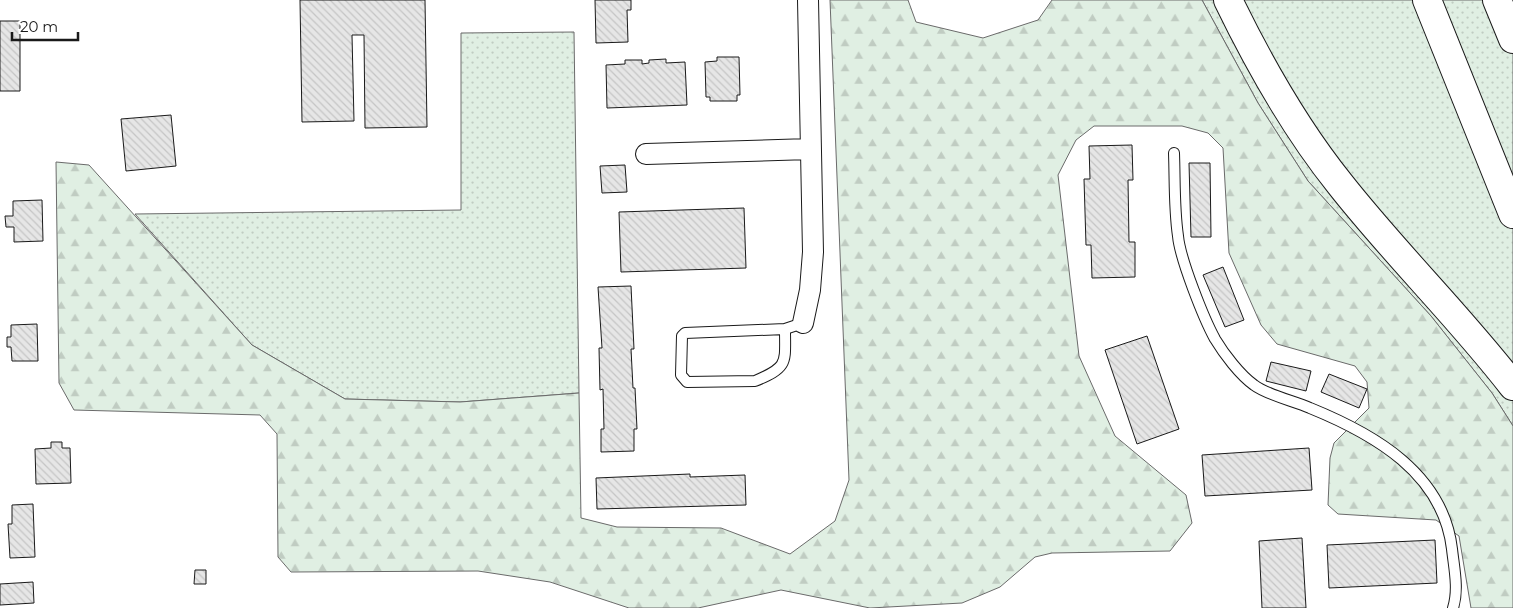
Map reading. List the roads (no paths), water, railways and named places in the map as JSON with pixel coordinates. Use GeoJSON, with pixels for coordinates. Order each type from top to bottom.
{"type":"FeatureCollection","features":[{"type":"Feature","properties":{"kind":"highway"},"geometry":{"type":"LineString","coordinates":[[1228,0],[1262,67],[1285,105],[1339,183],[1468,330],[1513,386]]}},
{"type":"Feature","properties":{"kind":"highway"},"geometry":{"type":"LineString","coordinates":[[1427,0],[1513,214]]}},
{"type":"Feature","properties":{"kind":"highway"},"geometry":{"type":"LineString","coordinates":[[1497,0],[1513,39]]}},
{"type":"Feature","properties":{"kind":"street"},"geometry":{"type":"LineString","coordinates":[[794,326],[810,290],[812,267],[808,0]]}},
{"type":"Feature","properties":{"kind":"street"},"geometry":{"type":"LineString","coordinates":[[646,154],[810,149]]}},
{"type":"Feature","properties":{"kind":"lane"},"geometry":{"type":"LineString","coordinates":[[1174,153],[1178,238],[1188,274],[1215,339],[1255,386],[1343,421],[1388,448],[1424,480],[1436,498],[1450,531],[1457,595],[1453,608]]}},
{"type":"Feature","properties":{"kind":"lane"},"geometry":{"type":"LineString","coordinates":[[794,326],[785,361],[781,367],[765,377],[755,381],[687,382],[681,375],[682,336],[685,333],[794,326]]}}]}
